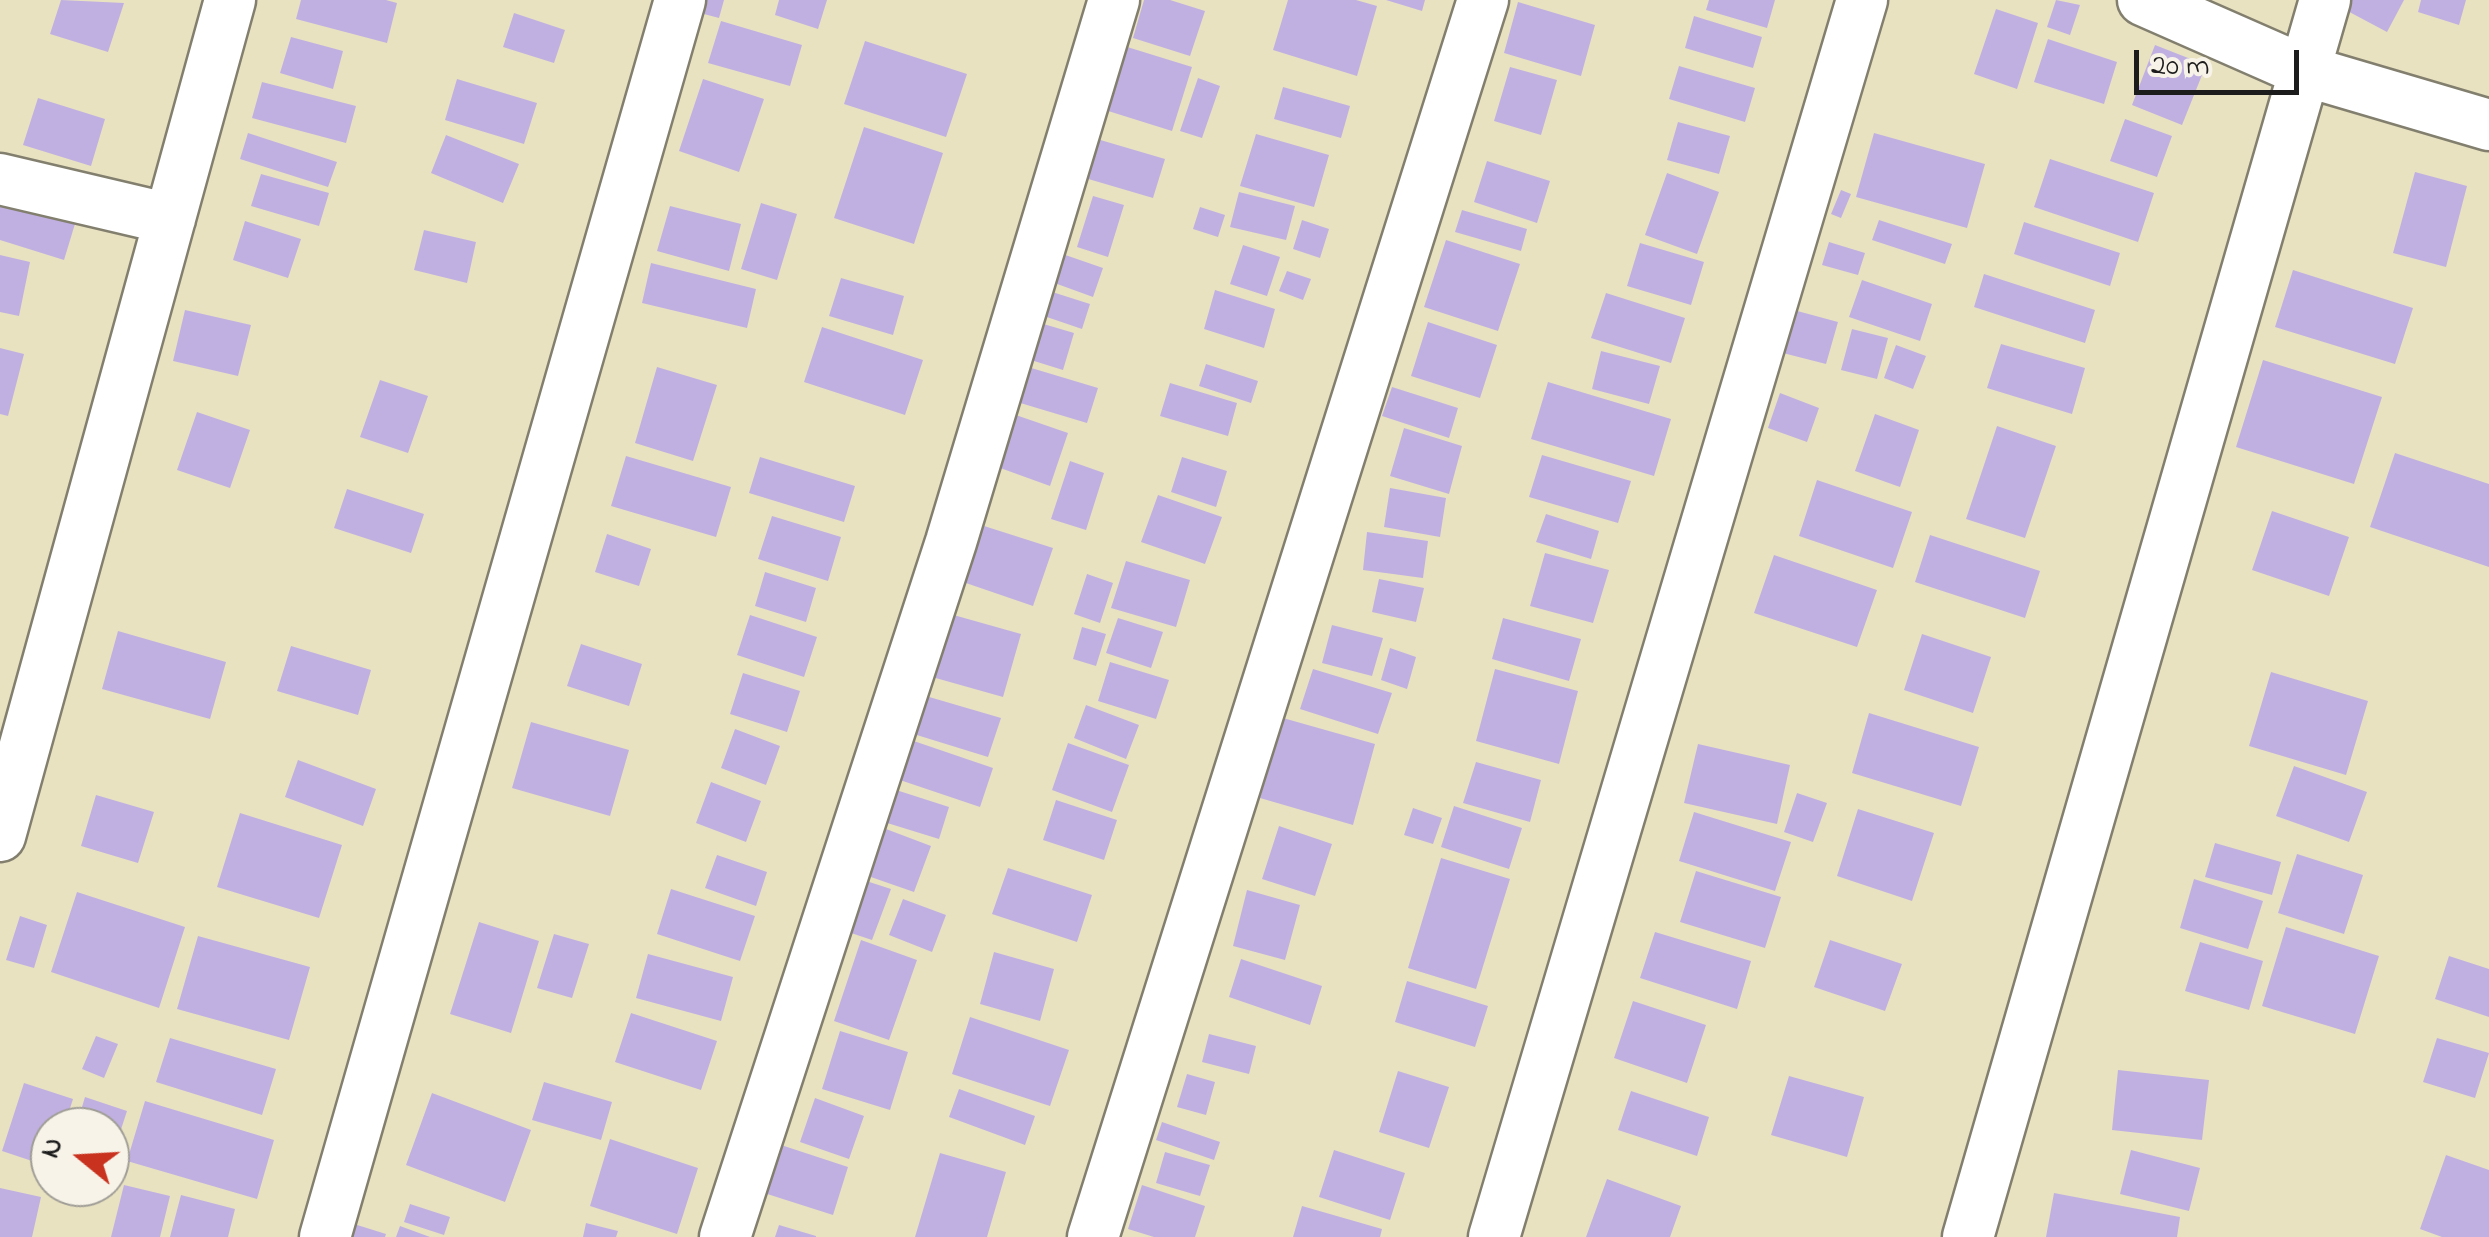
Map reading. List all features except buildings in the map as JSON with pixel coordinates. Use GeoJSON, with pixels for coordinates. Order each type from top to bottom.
{"type":"FeatureCollection","features":[{"type":"Feature","properties":{"kind":"street"},"geometry":{"type":"LineString","coordinates":[[0,836],[230,0]]}},
{"type":"Feature","properties":{"kind":"street"},"geometry":{"type":"LineString","coordinates":[[326,1237],[680,0]]}},
{"type":"Feature","properties":{"kind":"street"},"geometry":{"type":"LineString","coordinates":[[725,1237],[951,542],[1114,0]]}},
{"type":"Feature","properties":{"kind":"street"},"geometry":{"type":"LineString","coordinates":[[1093,1237],[1482,0]]}},
{"type":"Feature","properties":{"kind":"street"},"geometry":{"type":"LineString","coordinates":[[1494,1237],[1862,0]]}},
{"type":"Feature","properties":{"kind":"street"},"geometry":{"type":"LineString","coordinates":[[2143,0],[2302,70],[2489,125]]}},
{"type":"Feature","properties":{"kind":"street"},"geometry":{"type":"LineString","coordinates":[[1968,1237],[2325,0]]}},
{"type":"Feature","properties":{"kind":"street"},"geometry":{"type":"LineString","coordinates":[[0,179],[170,219]]}}]}
